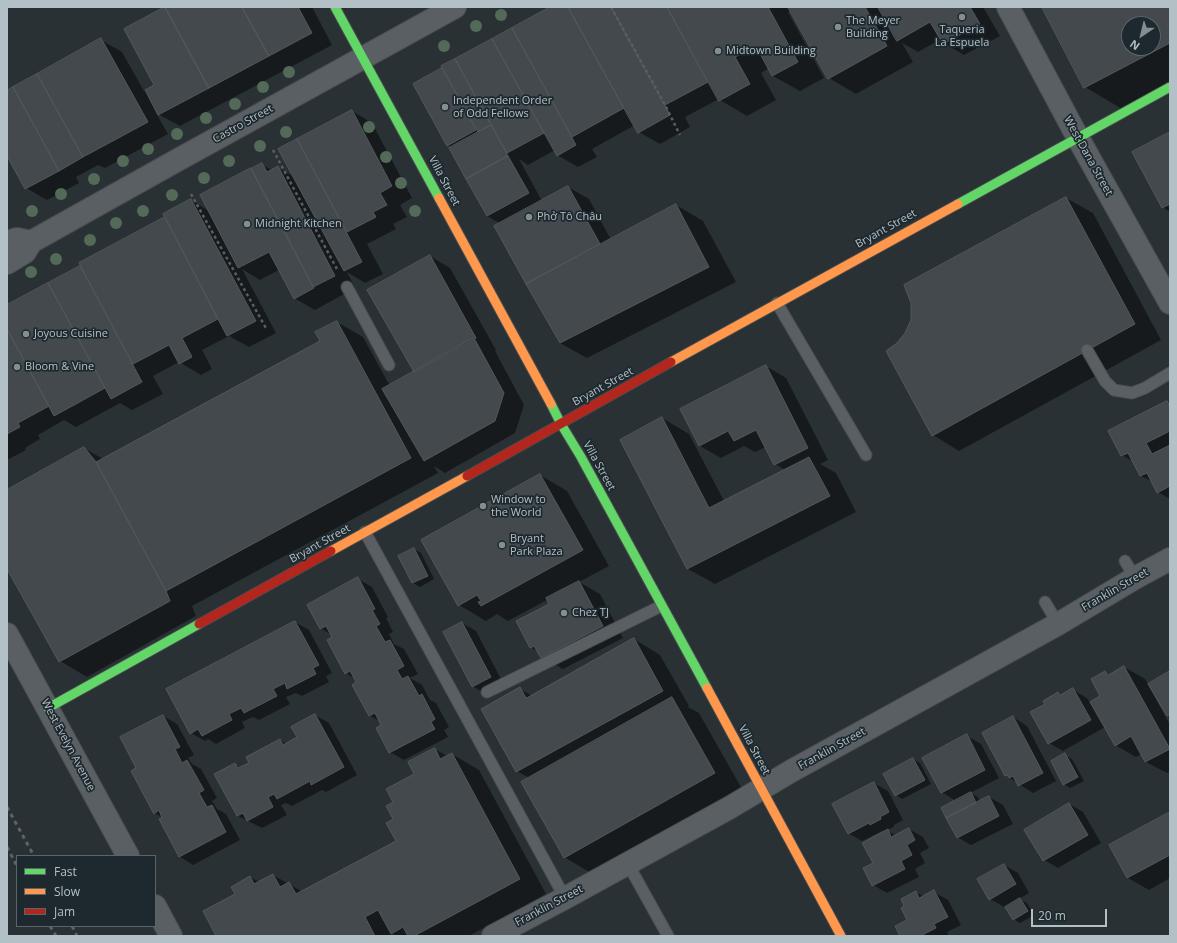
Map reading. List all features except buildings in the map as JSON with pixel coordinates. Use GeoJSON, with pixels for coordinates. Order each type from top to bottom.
{"type":"FeatureCollection","features":[{"type":"Feature","properties":{"kind":"street","name":"Villa Street"},"geometry":{"type":"LineString","coordinates":[[335,7],[841,936]]}},
{"type":"Feature","properties":{"kind":"street","name":"Castro Street"},"geometry":{"type":"LineString","coordinates":[[7,263],[25,252],[31,242],[455,7]]}},
{"type":"Feature","properties":{"kind":"street","name":"West Dana Street"},"geometry":{"type":"LineString","coordinates":[[1008,7],[1078,138],[1170,303]]}},
{"type":"Feature","properties":{"kind":"street","name":"Bryant Street"},"geometry":{"type":"LineString","coordinates":[[48,708],[561,424],[777,302],[1170,87]]}},
{"type":"Feature","properties":{"kind":"street"},"geometry":{"type":"LineString","coordinates":[[7,242],[17,239],[31,242]]}},
{"type":"Feature","properties":{"kind":"street","name":"Franklin Street"},"geometry":{"type":"LineString","coordinates":[[493,936],[628,864],[800,766],[1058,624],[1130,569],[1170,559]]}},
{"type":"Feature","properties":{"kind":"street","name":"West Evelyn Avenue"},"geometry":{"type":"LineString","coordinates":[[7,634],[127,855]]}},
{"type":"Feature","properties":{"kind":"street"},"geometry":{"type":"LineString","coordinates":[[156,908],[171,936]]}},
{"type":"Feature","properties":{"kind":"lane"},"geometry":{"type":"LineString","coordinates":[[347,288],[389,365]]}},
{"type":"Feature","properties":{"kind":"lane"},"geometry":{"type":"LineString","coordinates":[[777,302],[866,455]]}},
{"type":"Feature","properties":{"kind":"lane"},"geometry":{"type":"LineString","coordinates":[[1087,350],[1105,381],[1114,390],[1132,393],[1145,388],[1170,373]]}},
{"type":"Feature","properties":{"kind":"lane"},"geometry":{"type":"LineString","coordinates":[[365,532],[565,898]]}},
{"type":"Feature","properties":{"kind":"lane"},"geometry":{"type":"LineString","coordinates":[[1046,602],[1058,624]]}},
{"type":"Feature","properties":{"kind":"lane"},"geometry":{"type":"LineString","coordinates":[[488,692],[661,606]]}},
{"type":"Feature","properties":{"kind":"lane"},"geometry":{"type":"LineString","coordinates":[[628,864],[668,936]]}},
{"type":"Feature","properties":{"kind":"path"},"geometry":{"type":"LineString","coordinates":[[611,7],[680,135]]}},
{"type":"Feature","properties":{"kind":"path"},"geometry":{"type":"LineString","coordinates":[[273,150],[347,288]]}},
{"type":"Feature","properties":{"kind":"path"},"geometry":{"type":"LineString","coordinates":[[191,194],[267,330]]}},
{"type":"Feature","properties":{"kind":"railway"},"geometry":{"type":"LineString","coordinates":[[7,807],[33,855]]}},
{"type":"Feature","properties":{"kind":"railway"},"geometry":{"type":"LineString","coordinates":[[7,847],[16,864]]}},
{"type":"Feature","properties":{"kind":"railway"},"geometry":{"type":"LineString","coordinates":[[51,927],[56,936]]}},
{"type":"Feature","properties":{"kind":"railway"},"geometry":{"type":"LineString","coordinates":[[72,927],[77,936]]}},
{"type":"Feature","properties":{"kind":"traffic: fast"},"geometry":{"type":"LineString","coordinates":[[335,7],[439,198]]}},
{"type":"Feature","properties":{"kind":"traffic: fast"},"geometry":{"type":"LineString","coordinates":[[958,204],[1170,87]]}},
{"type":"Feature","properties":{"kind":"traffic: fast"},"geometry":{"type":"LineString","coordinates":[[551,404],[707,688]]}},
{"type":"Feature","properties":{"kind":"traffic: fast"},"geometry":{"type":"LineString","coordinates":[[48,708],[199,624]]}},
{"type":"Feature","properties":{"kind":"traffic: slow"},"geometry":{"type":"LineString","coordinates":[[439,198],[551,404]]}},
{"type":"Feature","properties":{"kind":"traffic: slow"},"geometry":{"type":"LineString","coordinates":[[671,362],[958,204]]}},
{"type":"Feature","properties":{"kind":"traffic: slow"},"geometry":{"type":"LineString","coordinates":[[331,551],[467,476]]}},
{"type":"Feature","properties":{"kind":"traffic: slow"},"geometry":{"type":"LineString","coordinates":[[707,688],[841,936]]}},
{"type":"Feature","properties":{"kind":"traffic: jam"},"geometry":{"type":"LineString","coordinates":[[467,476],[671,362]]}},
{"type":"Feature","properties":{"kind":"traffic: jam"},"geometry":{"type":"LineString","coordinates":[[199,624],[331,551]]}},
{"type":"Feature","properties":{"kind":"place","name":"Taqueria La Espuela"},"geometry":{"type":"Point","coordinates":[962,17]}},
{"type":"Feature","properties":{"kind":"place","name":"The Meyer Building"},"geometry":{"type":"Point","coordinates":[838,27]}},
{"type":"Feature","properties":{"kind":"place","name":"Midtown Building"},"geometry":{"type":"Point","coordinates":[718,51]}},
{"type":"Feature","properties":{"kind":"place","name":"Independent Order of Odd Fellows"},"geometry":{"type":"Point","coordinates":[445,107]}},
{"type":"Feature","properties":{"kind":"place","name":"Phở Tô Châu"},"geometry":{"type":"Point","coordinates":[529,217]}},
{"type":"Feature","properties":{"kind":"place","name":"Midnight Kitchen"},"geometry":{"type":"Point","coordinates":[247,224]}},
{"type":"Feature","properties":{"kind":"place","name":"Joyous Cuisine"},"geometry":{"type":"Point","coordinates":[26,334]}},
{"type":"Feature","properties":{"kind":"place","name":"Bloom & Vine"},"geometry":{"type":"Point","coordinates":[17,367]}},
{"type":"Feature","properties":{"kind":"place","name":"Window to the World"},"geometry":{"type":"Point","coordinates":[483,506]}},
{"type":"Feature","properties":{"kind":"place","name":"Bryant Park Plaza"},"geometry":{"type":"Point","coordinates":[502,545]}},
{"type":"Feature","properties":{"kind":"place","name":"Chez TJ"},"geometry":{"type":"Point","coordinates":[564,613]}}]}
